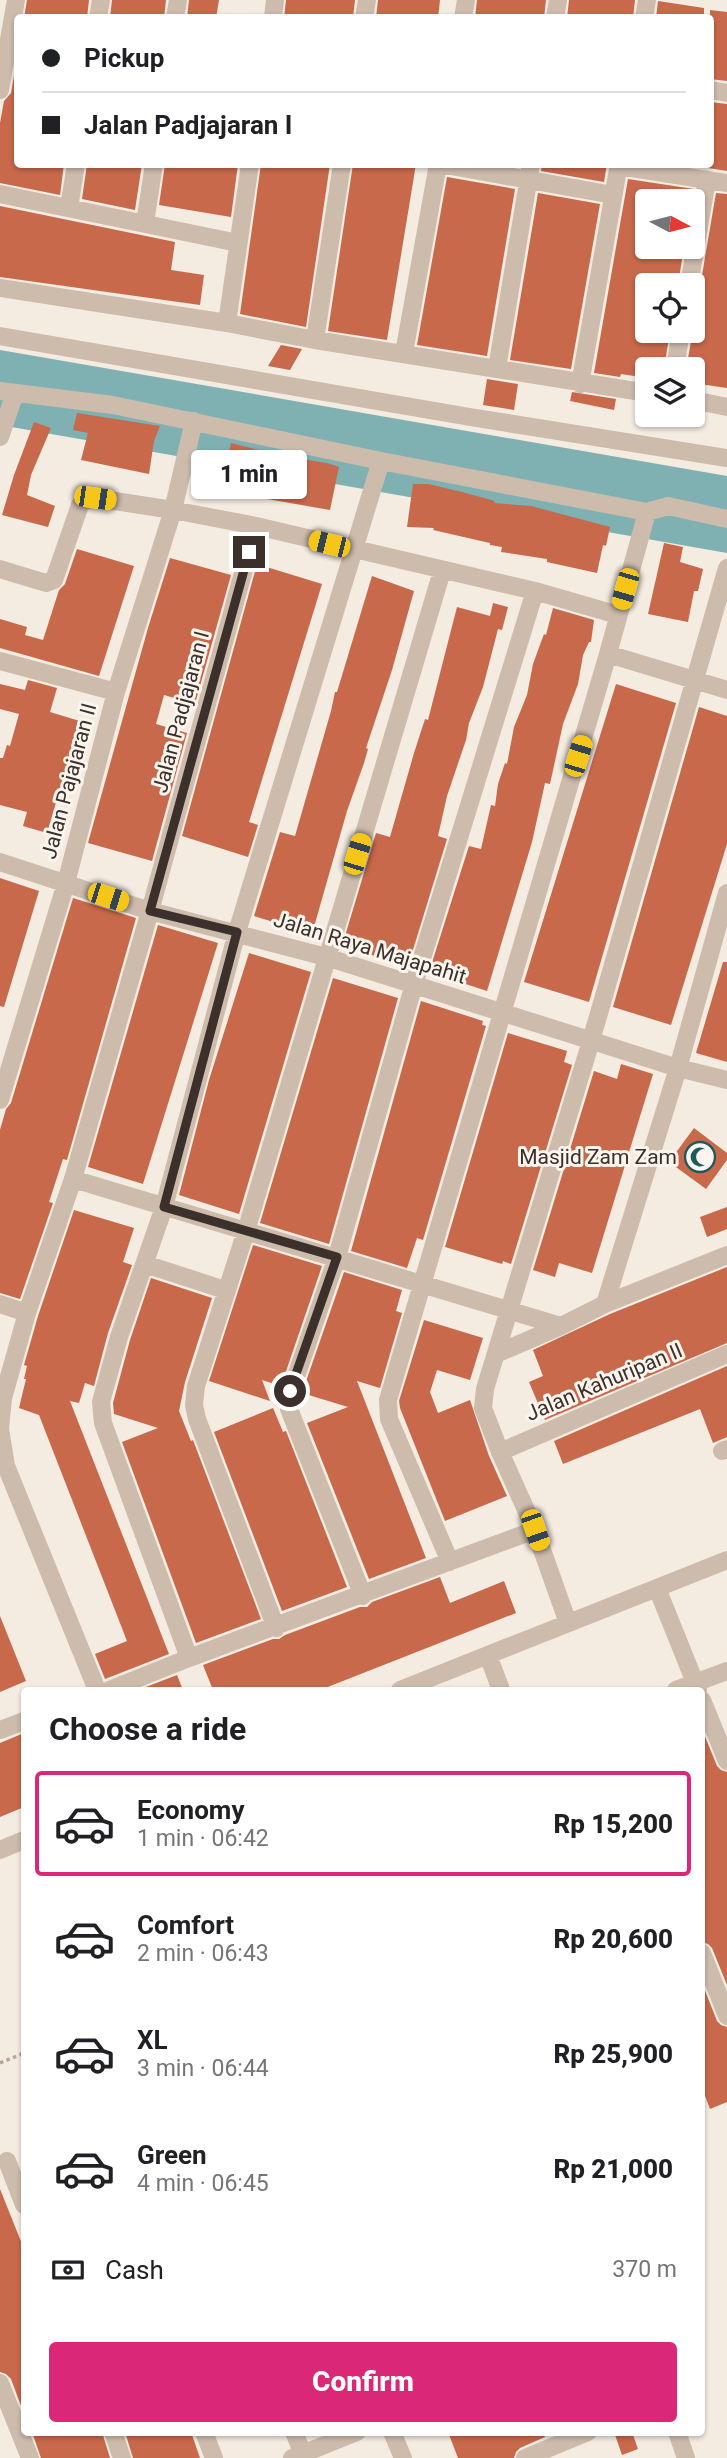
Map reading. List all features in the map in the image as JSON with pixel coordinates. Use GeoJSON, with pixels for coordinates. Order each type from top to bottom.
{"type":"FeatureCollection","features":[{"type":"Feature","properties":{"kind":"street"},"geometry":{"type":"LineString","coordinates":[[0,89],[16,0]]}},
{"type":"Feature","properties":{"kind":"street"},"geometry":{"type":"LineString","coordinates":[[69,208],[75,168]]}},
{"type":"Feature","properties":{"kind":"street"},"geometry":{"type":"LineString","coordinates":[[145,223],[152,168]]}},
{"type":"Feature","properties":{"kind":"street"},"geometry":{"type":"LineString","coordinates":[[228,323],[249,168]]}},
{"type":"Feature","properties":{"kind":"street"},"geometry":{"type":"LineString","coordinates":[[315,340],[341,168]]}},
{"type":"Feature","properties":{"kind":"street"},"geometry":{"type":"LineString","coordinates":[[404,353],[438,168]]}},
{"type":"Feature","properties":{"kind":"street"},"geometry":{"type":"LineString","coordinates":[[484,168],[530,172],[613,195]]}},
{"type":"Feature","properties":{"kind":"street"},"geometry":{"type":"LineString","coordinates":[[580,384],[618,168]]}},
{"type":"Feature","properties":{"kind":"street"},"geometry":{"type":"LineString","coordinates":[[637,168],[727,183]]}},
{"type":"Feature","properties":{"kind":"street"},"geometry":{"type":"LineString","coordinates":[[497,368],[530,172]]}},
{"type":"Feature","properties":{"kind":"street"},"geometry":{"type":"LineString","coordinates":[[691,273],[707,180]]}},
{"type":"Feature","properties":{"kind":"street"},"geometry":{"type":"LineString","coordinates":[[0,194],[238,243]]}},
{"type":"Feature","properties":{"kind":"street"},"geometry":{"type":"LineString","coordinates":[[0,288],[635,391]]}},
{"type":"Feature","properties":{"kind":"street"},"geometry":{"type":"LineString","coordinates":[[0,336],[727,458]]}},
{"type":"Feature","properties":{"kind":"street"},"geometry":{"type":"LineString","coordinates":[[0,437],[7,392],[113,405],[381,461],[647,512],[668,506],[727,519]]}},
{"type":"Feature","properties":{"kind":"street"},"geometry":{"type":"LineString","coordinates":[[705,402],[727,407]]}},
{"type":"Feature","properties":{"kind":"street","name":"Jalan Pajajaran II"},"geometry":{"type":"LineString","coordinates":[[0,1100],[66,883],[116,692],[173,510],[194,421]]}},
{"type":"Feature","properties":{"kind":"street"},"geometry":{"type":"LineString","coordinates":[[189,1658],[101,1413],[102,1402],[119,1337],[164,1207],[237,932],[381,461]]}},
{"type":"Feature","properties":{"kind":"street"},"geometry":{"type":"LineString","coordinates":[[0,569],[46,583],[54,580],[80,505],[87,499],[95,498],[256,526],[535,591],[618,615]]}},
{"type":"Feature","properties":{"kind":"street"},"geometry":{"type":"LineString","coordinates":[[450,1562],[389,1419],[387,1401],[608,654],[647,512]]}},
{"type":"Feature","properties":{"kind":"street","name":"Jalan Padjajaran I"},"geometry":{"type":"LineString","coordinates":[[96,1687],[6,1466],[0,1429],[0,1408],[27,1314],[73,1179],[256,526]]}},
{"type":"Feature","properties":{"kind":"street"},"geometry":{"type":"LineString","coordinates":[[568,1623],[535,1530],[483,1408],[485,1389],[591,1041],[727,568]]}},
{"type":"Feature","properties":{"kind":"street"},"geometry":{"type":"LineString","coordinates":[[276,1628],[197,1419],[194,1405],[196,1386],[246,1231],[442,571]]}},
{"type":"Feature","properties":{"kind":"street"},"geometry":{"type":"LineString","coordinates":[[363,1596],[289,1409],[290,1391],[337,1257],[414,984],[535,591]]}},
{"type":"Feature","properties":{"kind":"street"},"geometry":{"type":"LineString","coordinates":[[608,654],[727,690]]}},
{"type":"Feature","properties":{"kind":"street","name":"Jalan Pajajaran II"},"geometry":{"type":"LineString","coordinates":[[0,661],[116,692]]}},
{"type":"Feature","properties":{"kind":"street","name":"Jalan Raya Majapahit"},"geometry":{"type":"LineString","coordinates":[[0,862],[150,911],[326,957],[678,1068],[727,1080]]}},
{"type":"Feature","properties":{"kind":"street"},"geometry":{"type":"LineString","coordinates":[[605,1304],[678,1068],[727,893]]}},
{"type":"Feature","properties":{"kind":"street"},"geometry":{"type":"LineString","coordinates":[[73,1179],[561,1326]]}},
{"type":"Feature","properties":{"kind":"street"},"geometry":{"type":"LineString","coordinates":[[496,1354],[605,1304],[727,1255]]}},
{"type":"Feature","properties":{"kind":"street"},"geometry":{"type":"LineString","coordinates":[[145,1264],[225,1290]]}},
{"type":"Feature","properties":{"kind":"street"},"geometry":{"type":"LineString","coordinates":[[0,1304],[27,1314]]}},
{"type":"Feature","properties":{"kind":"street","name":"Jalan Kahuripan II"},"geometry":{"type":"LineString","coordinates":[[500,1452],[727,1354]]}},
{"type":"Feature","properties":{"kind":"street"},"geometry":{"type":"LineString","coordinates":[[116,1687],[535,1530]]}},
{"type":"Feature","properties":{"kind":"street"},"geometry":{"type":"LineString","coordinates":[[408,1687],[727,1560]]}},
{"type":"Feature","properties":{"kind":"street"},"geometry":{"type":"LineString","coordinates":[[656,1588],[696,1686],[727,1671]]}},
{"type":"Feature","properties":{"kind":"street"},"geometry":{"type":"LineString","coordinates":[[488,1656],[500,1687]]}},
{"type":"Feature","properties":{"kind":"street"},"geometry":{"type":"LineString","coordinates":[[705,1707],[727,1761]]}},
{"type":"Feature","properties":{"kind":"street"},"geometry":{"type":"LineString","coordinates":[[0,1730],[21,1722]]}},
{"type":"Feature","properties":{"kind":"street"},"geometry":{"type":"LineString","coordinates":[[0,1850],[21,1841]]}},
{"type":"Feature","properties":{"kind":"street"},"geometry":{"type":"LineString","coordinates":[[705,1961],[727,2016]]}},
{"type":"Feature","properties":{"kind":"street"},"geometry":{"type":"LineString","coordinates":[[21,2156],[4,2164],[21,2199]]}},
{"type":"Feature","properties":{"kind":"street"},"geometry":{"type":"LineString","coordinates":[[0,2383],[21,2436]]}},
{"type":"Feature","properties":{"kind":"street"},"geometry":{"type":"LineString","coordinates":[[21,2436],[30,2458]]}},
{"type":"Feature","properties":{"kind":"street"},"geometry":{"type":"LineString","coordinates":[[114,2436],[122,2458]]}},
{"type":"Feature","properties":{"kind":"street"},"geometry":{"type":"LineString","coordinates":[[206,2436],[214,2458]]}},
{"type":"Feature","properties":{"kind":"street"},"geometry":{"type":"LineString","coordinates":[[294,2436],[297,2456],[347,2436]]}},
{"type":"Feature","properties":{"kind":"street"},"geometry":{"type":"LineString","coordinates":[[394,2436],[403,2458]]}},
{"type":"Feature","properties":{"kind":"street"},"geometry":{"type":"LineString","coordinates":[[525,2458],[578,2436]]}},
{"type":"Feature","properties":{"kind":"street"},"geometry":{"type":"LineString","coordinates":[[678,2436],[686,2458]]}},
{"type":"Feature","properties":{"kind":"path"},"geometry":{"type":"LineString","coordinates":[[0,2063],[21,2054]]}},
{"type":"Feature","properties":{"kind":"water"},"geometry":{"type":"Polygon","coordinates":[[[0,350],[727,476],[727,553],[0,425],[0,350]]]}},
{"type":"Feature","properties":{"kind":"building"},"geometry":{"type":"Polygon","coordinates":[[[27,0],[89,0],[87,14],[25,14],[27,0]]]}},
{"type":"Feature","properties":{"kind":"building"},"geometry":{"type":"Polygon","coordinates":[[[112,0],[166,0],[164,14],[110,14],[112,0]]]}},
{"type":"Feature","properties":{"kind":"building"},"geometry":{"type":"Polygon","coordinates":[[[189,0],[219,0],[217,14],[187,14],[189,0]]]}},
{"type":"Feature","properties":{"kind":"building"},"geometry":{"type":"Polygon","coordinates":[[[286,0],[355,0],[353,14],[284,14],[286,0]]]}},
{"type":"Feature","properties":{"kind":"building"},"geometry":{"type":"Polygon","coordinates":[[[378,0],[440,0],[438,14],[376,14],[378,0]]]}},
{"type":"Feature","properties":{"kind":"building"},"geometry":{"type":"Polygon","coordinates":[[[477,0],[546,0],[544,14],[475,14],[477,0]]]}},
{"type":"Feature","properties":{"kind":"building"},"geometry":{"type":"Polygon","coordinates":[[[569,0],[635,0],[633,14],[567,14],[569,0]]]}},
{"type":"Feature","properties":{"kind":"building"},"geometry":{"type":"Polygon","coordinates":[[[658,1],[704,8],[704,14],[656,14],[658,1]]]}},
{"type":"Feature","properties":{"kind":"building"},"geometry":{"type":"Polygon","coordinates":[[[710,10],[727,12],[727,81],[714,79],[714,14],[710,14],[710,10]]]}},
{"type":"Feature","properties":{"kind":"building"},"geometry":{"type":"Polygon","coordinates":[[[14,76],[14,168],[63,168],[60,195],[0,183],[0,123],[4,101],[11,93],[14,76]]]}},
{"type":"Feature","properties":{"kind":"building"},"geometry":{"type":"Polygon","coordinates":[[[714,102],[727,104],[727,171],[708,168],[714,168],[714,102]]]}},
{"type":"Feature","properties":{"kind":"building"},"geometry":{"type":"Polygon","coordinates":[[[86,168],[141,168],[135,210],[82,199],[86,168]]]}},
{"type":"Feature","properties":{"kind":"building"},"geometry":{"type":"Polygon","coordinates":[[[164,168],[237,168],[231,217],[159,205],[164,168]]]}},
{"type":"Feature","properties":{"kind":"building"},"geometry":{"type":"Polygon","coordinates":[[[260,168],[329,168],[306,327],[240,314],[260,168]]]}},
{"type":"Feature","properties":{"kind":"building"},"geometry":{"type":"Polygon","coordinates":[[[352,168],[415,168],[387,340],[328,331],[352,168]]]}},
{"type":"Feature","properties":{"kind":"building"},"geometry":{"type":"Polygon","coordinates":[[[541,168],[606,168],[604,182],[541,171],[541,168]]]}},
{"type":"Feature","properties":{"kind":"building"},"geometry":{"type":"Polygon","coordinates":[[[447,177],[515,189],[487,356],[417,345],[447,177]]]}},
{"type":"Feature","properties":{"kind":"building"},"geometry":{"type":"Polygon","coordinates":[[[628,179],[694,189],[635,189],[635,259],[682,259],[680,273],[635,273],[635,343],[668,343],[666,357],[635,357],[635,376],[594,373],[628,179]]]}},
{"type":"Feature","properties":{"kind":"building"},"geometry":{"type":"Polygon","coordinates":[[[538,193],[600,204],[571,369],[510,360],[538,193]]]}},
{"type":"Feature","properties":{"kind":"building"},"geometry":{"type":"Polygon","coordinates":[[[716,193],[727,194],[727,388],[705,385],[705,357],[688,357],[691,343],[705,343],[705,273],[702,273],[716,193]]]}},
{"type":"Feature","properties":{"kind":"building"},"geometry":{"type":"Polygon","coordinates":[[[0,206],[175,242],[171,270],[204,275],[200,305],[0,277],[0,206]]]}},
{"type":"Feature","properties":{"kind":"building"},"geometry":{"type":"Polygon","coordinates":[[[281,345],[302,349],[290,370],[268,366],[281,345]]]}},
{"type":"Feature","properties":{"kind":"building"},"geometry":{"type":"Polygon","coordinates":[[[487,379],[518,384],[514,410],[483,405],[487,379]]]}},
{"type":"Feature","properties":{"kind":"building"},"geometry":{"type":"Polygon","coordinates":[[[572,392],[616,399],[614,410],[570,401],[572,392]]]}},
{"type":"Feature","properties":{"kind":"building"},"geometry":{"type":"Polygon","coordinates":[[[77,413],[160,426],[154,441],[149,474],[81,460],[88,433],[73,430],[77,413]]]}},
{"type":"Feature","properties":{"kind":"building"},"geometry":{"type":"Polygon","coordinates":[[[34,422],[51,428],[31,475],[27,495],[55,506],[48,527],[2,515],[34,422]]]}},
{"type":"Feature","properties":{"kind":"building"},"geometry":{"type":"Polygon","coordinates":[[[231,443],[339,467],[330,510],[249,496],[221,487],[231,443]]]}},
{"type":"Feature","properties":{"kind":"building"},"geometry":{"type":"Polygon","coordinates":[[[413,484],[428,484],[495,501],[494,503],[531,506],[610,527],[597,573],[547,562],[547,559],[501,552],[502,547],[433,530],[434,528],[407,527],[413,484]]]}},
{"type":"Feature","properties":{"kind":"building"},"geometry":{"type":"Polygon","coordinates":[[[664,543],[683,547],[680,562],[703,569],[698,591],[694,591],[688,622],[648,614],[664,543]]]}},
{"type":"Feature","properties":{"kind":"building"},"geometry":{"type":"Polygon","coordinates":[[[77,549],[134,566],[99,676],[0,648],[0,619],[27,627],[25,635],[43,640],[59,590],[65,584],[77,549]]]}},
{"type":"Feature","properties":{"kind":"building"},"geometry":{"type":"Polygon","coordinates":[[[170,558],[231,575],[195,704],[164,695],[156,724],[187,733],[152,861],[88,843],[170,558]]]}},
{"type":"Feature","properties":{"kind":"building"},"geometry":{"type":"Polygon","coordinates":[[[257,564],[322,584],[249,822],[258,825],[248,857],[182,836],[257,564]]]}},
{"type":"Feature","properties":{"kind":"building"},"geometry":{"type":"Polygon","coordinates":[[[372,576],[414,591],[312,934],[254,916],[280,832],[295,836],[335,692],[372,576]]]}},
{"type":"Feature","properties":{"kind":"building"},"geometry":{"type":"Polygon","coordinates":[[[493,603],[508,607],[502,630],[498,629],[483,687],[447,796],[438,836],[447,839],[408,966],[342,946],[376,833],[390,837],[425,719],[428,720],[457,607],[490,616],[493,603]]]}},
{"type":"Feature","properties":{"kind":"building"},"geometry":{"type":"Polygon","coordinates":[[[553,608],[594,620],[591,642],[583,655],[578,684],[563,724],[550,784],[545,783],[532,842],[487,991],[429,972],[469,846],[481,849],[491,805],[495,806],[498,784],[505,763],[507,764],[514,727],[527,695],[533,664],[544,634],[546,635],[553,608]]]}},
{"type":"Feature","properties":{"kind":"building"},"geometry":{"type":"Polygon","coordinates":[[[28,680],[57,688],[50,712],[83,722],[47,833],[23,826],[27,812],[0,805],[0,758],[3,758],[7,745],[10,746],[19,714],[0,709],[0,684],[25,690],[28,680]]]}},
{"type":"Feature","properties":{"kind":"building"},"geometry":{"type":"Polygon","coordinates":[[[616,684],[676,703],[589,1002],[524,982],[616,684]]]}},
{"type":"Feature","properties":{"kind":"building"},"geometry":{"type":"Polygon","coordinates":[[[699,707],[727,716],[727,844],[671,1025],[613,1007],[699,707]]]}},
{"type":"Feature","properties":{"kind":"building"},"geometry":{"type":"Polygon","coordinates":[[[0,878],[39,891],[4,1007],[0,1006],[0,878]]]}},
{"type":"Feature","properties":{"kind":"building"},"geometry":{"type":"Polygon","coordinates":[[[73,898],[136,918],[67,1160],[63,1159],[49,1202],[53,1203],[20,1299],[0,1293],[0,1130],[6,1109],[11,1103],[73,898]]]}},
{"type":"Feature","properties":{"kind":"building"},"geometry":{"type":"Polygon","coordinates":[[[158,925],[218,943],[143,1184],[88,1167],[158,925]]]}},
{"type":"Feature","properties":{"kind":"building"},"geometry":{"type":"Polygon","coordinates":[[[249,953],[311,972],[239,1214],[179,1195],[209,1080],[249,953]]]}},
{"type":"Feature","properties":{"kind":"building"},"geometry":{"type":"Polygon","coordinates":[[[723,962],[727,962],[727,1062],[696,1053],[723,962]]]}},
{"type":"Feature","properties":{"kind":"building"},"geometry":{"type":"Polygon","coordinates":[[[333,978],[398,998],[329,1244],[260,1223],[333,978]]]}},
{"type":"Feature","properties":{"kind":"building"},"geometry":{"type":"Polygon","coordinates":[[[421,1001],[483,1021],[482,1025],[486,1026],[423,1240],[417,1238],[407,1268],[351,1251],[421,1001]]]}},
{"type":"Feature","properties":{"kind":"building"},"geometry":{"type":"Polygon","coordinates":[[[508,1033],[567,1051],[564,1062],[572,1065],[511,1264],[503,1261],[502,1264],[445,1247],[508,1033]]]}},
{"type":"Feature","properties":{"kind":"building"},"geometry":{"type":"Polygon","coordinates":[[[621,1064],[653,1074],[592,1273],[559,1263],[555,1277],[533,1270],[594,1071],[617,1079],[621,1064]]]}},
{"type":"Feature","properties":{"kind":"building","name":"Masjid Zam Zam"},"geometry":{"type":"Polygon","coordinates":[[[694,1128],[727,1153],[727,1160],[706,1189],[669,1162],[694,1128]]]}},
{"type":"Feature","properties":{"kind":"building"},"geometry":{"type":"Polygon","coordinates":[[[727,1207],[727,1229],[707,1237],[700,1217],[727,1207]]]}},
{"type":"Feature","properties":{"kind":"building"},"geometry":{"type":"Polygon","coordinates":[[[74,1210],[134,1228],[123,1262],[132,1265],[108,1333],[94,1386],[85,1383],[79,1403],[70,1401],[169,1654],[105,1679],[95,1654],[127,1641],[39,1415],[19,1408],[26,1379],[27,1366],[24,1365],[74,1210]]]}},
{"type":"Feature","properties":{"kind":"building"},"geometry":{"type":"Polygon","coordinates":[[[253,1245],[322,1266],[281,1386],[262,1380],[270,1401],[209,1381],[253,1245]]]}},
{"type":"Feature","properties":{"kind":"building"},"geometry":{"type":"Polygon","coordinates":[[[727,1267],[727,1343],[545,1420],[529,1382],[543,1376],[533,1350],[610,1314],[727,1267]]]}},
{"type":"Feature","properties":{"kind":"building"},"geometry":{"type":"Polygon","coordinates":[[[344,1272],[402,1290],[396,1311],[402,1313],[380,1388],[357,1381],[426,1558],[369,1579],[307,1423],[348,1407],[302,1393],[344,1272]]]}},
{"type":"Feature","properties":{"kind":"building"},"geometry":{"type":"Polygon","coordinates":[[[151,1278],[212,1298],[185,1382],[179,1411],[191,1441],[193,1440],[261,1619],[196,1643],[122,1442],[158,1428],[114,1414],[113,1403],[130,1340],[151,1278]]]}},
{"type":"Feature","properties":{"kind":"building"},"geometry":{"type":"Polygon","coordinates":[[[424,1320],[483,1338],[470,1380],[437,1370],[430,1392],[438,1413],[470,1400],[489,1456],[507,1496],[445,1521],[399,1401],[424,1320]]]}},
{"type":"Feature","properties":{"kind":"building"},"geometry":{"type":"Polygon","coordinates":[[[727,1366],[727,1437],[713,1443],[700,1409],[563,1464],[554,1441],[727,1366]]]}},
{"type":"Feature","properties":{"kind":"building"},"geometry":{"type":"Polygon","coordinates":[[[273,1408],[283,1432],[286,1431],[347,1587],[282,1611],[214,1432],[273,1408]]]}},
{"type":"Feature","properties":{"kind":"building"},"geometry":{"type":"Polygon","coordinates":[[[440,1577],[450,1603],[504,1581],[516,1613],[328,1687],[212,1687],[203,1665],[360,1607],[367,1607],[372,1602],[440,1577]]]}},
{"type":"Feature","properties":{"kind":"building"},"geometry":{"type":"Polygon","coordinates":[[[0,1616],[26,1681],[0,1692],[0,1616]]]}},
{"type":"Feature","properties":{"kind":"building"},"geometry":{"type":"Polygon","coordinates":[[[177,1675],[182,1687],[146,1687],[177,1675]]]}},
{"type":"Feature","properties":{"kind":"building"},"geometry":{"type":"Polygon","coordinates":[[[21,1734],[21,1808],[0,1817],[0,1743],[21,1734]]]}},
{"type":"Feature","properties":{"kind":"building"},"geometry":{"type":"Polygon","coordinates":[[[705,1736],[717,1766],[727,1772],[727,1985],[708,1944],[705,1943],[705,1736]]]}},
{"type":"Feature","properties":{"kind":"building"},"geometry":{"type":"Polygon","coordinates":[[[705,1991],[717,2021],[727,2027],[727,2102],[710,2109],[705,2096],[705,1991]]]}},
{"type":"Feature","properties":{"kind":"building"},"geometry":{"type":"Polygon","coordinates":[[[0,2189],[21,2242],[21,2406],[11,2379],[0,2372],[0,2189]]]}},
{"type":"Feature","properties":{"kind":"building"},"geometry":{"type":"Polygon","coordinates":[[[33,2436],[103,2436],[110,2458],[41,2458],[33,2436]]]}},
{"type":"Feature","properties":{"kind":"building"},"geometry":{"type":"Polygon","coordinates":[[[126,2436],[192,2436],[200,2458],[133,2458],[126,2436]]]}},
{"type":"Feature","properties":{"kind":"building"},"geometry":{"type":"Polygon","coordinates":[[[450,2436],[545,2437],[520,2448],[514,2458],[458,2458],[450,2436]]]}},
{"type":"Feature","properties":{"kind":"building"},"geometry":{"type":"Polygon","coordinates":[[[615,2436],[633,2436],[638,2449],[622,2455],[615,2436]]]}},
{"type":"Feature","properties":{"kind":"place","name":"Masjid Zam Zam"},"geometry":{"type":"Point","coordinates":[700,1157]}},
{"type":"Feature","properties":{"kind":"route"},"geometry":{"type":"LineString","coordinates":[[249,552],[150,911],[237,932],[164,1207],[337,1257],[290,1391]]}}]}
